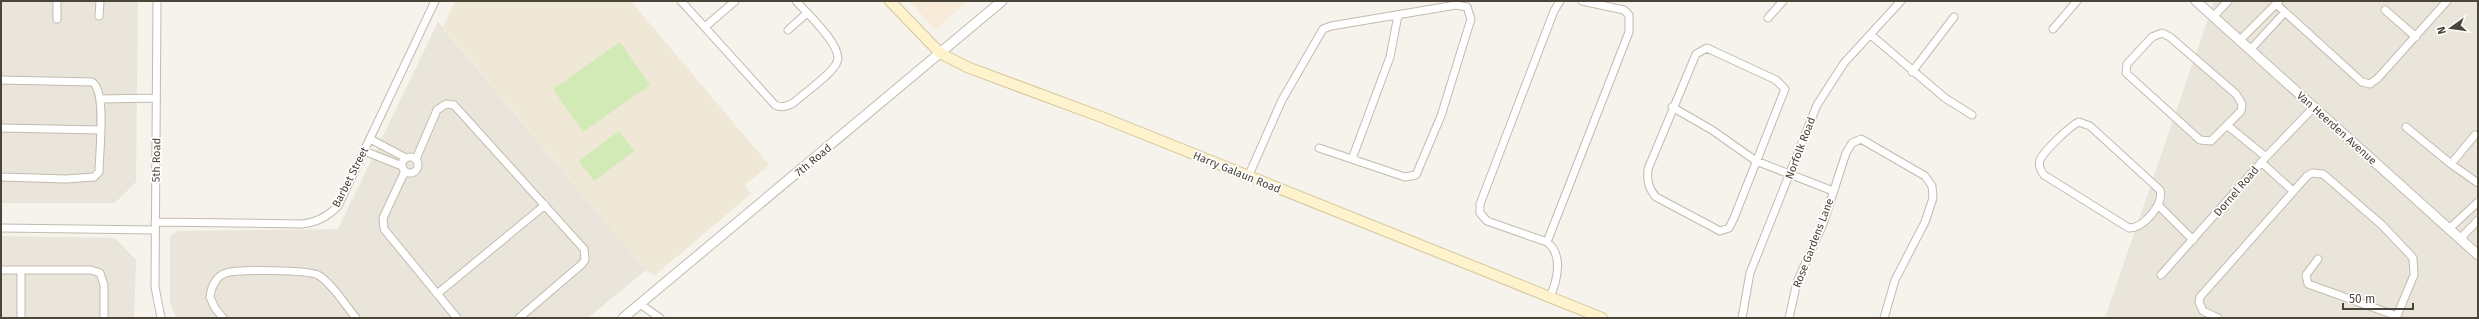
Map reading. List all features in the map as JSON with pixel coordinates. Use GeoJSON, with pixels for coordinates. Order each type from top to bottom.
{"type":"FeatureCollection","features":[{"type":"Feature","properties":{"kind":"main road","name":"Harry Galaun Road"},"geometry":{"type":"LineString","coordinates":[[890,1],[940,53],[967,67],[1104,118],[1602,318]]}},
{"type":"Feature","properties":{"kind":"street"},"geometry":{"type":"LineString","coordinates":[[57,1],[57,19]]}},
{"type":"Feature","properties":{"kind":"street"},"geometry":{"type":"LineString","coordinates":[[99,16],[100,1]]}},
{"type":"Feature","properties":{"kind":"street","name":"5th Road"},"geometry":{"type":"LineString","coordinates":[[158,1],[155,287],[161,318]]}},
{"type":"Feature","properties":{"kind":"street","name":"Barbet Street"},"geometry":{"type":"LineString","coordinates":[[1,228],[285,224],[316,222],[329,215],[338,206],[436,1]]}},
{"type":"Feature","properties":{"kind":"street"},"geometry":{"type":"LineString","coordinates":[[681,1],[775,105],[785,107],[797,100],[838,62],[838,51],[835,46],[796,1]]}},
{"type":"Feature","properties":{"kind":"street"},"geometry":{"type":"LineString","coordinates":[[705,27],[735,1]]}},
{"type":"Feature","properties":{"kind":"street","name":"7th Road"},"geometry":{"type":"LineString","coordinates":[[623,318],[1002,1]]}},
{"type":"Feature","properties":{"kind":"street"},"geometry":{"type":"LineString","coordinates":[[1550,297],[1558,267],[1554,250],[1547,242],[1487,221],[1480,213],[1480,204],[1554,11],[1560,1]]}},
{"type":"Feature","properties":{"kind":"street"},"geometry":{"type":"LineString","coordinates":[[1547,242],[1629,32],[1629,15],[1624,10],[1582,1]]}},
{"type":"Feature","properties":{"kind":"street"},"geometry":{"type":"LineString","coordinates":[[1768,18],[1783,1]]}},
{"type":"Feature","properties":{"kind":"street","name":"Norfolk Road"},"geometry":{"type":"LineString","coordinates":[[1742,318],[1750,273],[1822,93],[1844,63],[1901,1]]}},
{"type":"Feature","properties":{"kind":"street"},"geometry":{"type":"LineString","coordinates":[[2053,29],[2078,1]]}},
{"type":"Feature","properties":{"kind":"street","name":"Van Heerden Avenue"},"geometry":{"type":"LineString","coordinates":[[2196,1],[2450,228],[2478,255]]}},
{"type":"Feature","properties":{"kind":"street"},"geometry":{"type":"LineString","coordinates":[[2213,17],[2228,1]]}},
{"type":"Feature","properties":{"kind":"street"},"geometry":{"type":"LineString","coordinates":[[2239,41],[2278,3],[2285,12],[2362,82],[2367,84],[2378,78],[2447,1]]}},
{"type":"Feature","properties":{"kind":"street"},"geometry":{"type":"LineString","coordinates":[[1248,177],[1282,100],[1299,74],[1320,33],[1330,26],[1398,15],[1462,6],[1470,11],[1471,19],[1441,116],[1416,175],[1405,177],[1319,148]]}},
{"type":"Feature","properties":{"kind":"street"},"geometry":{"type":"LineString","coordinates":[[2385,10],[2416,37]]}},
{"type":"Feature","properties":{"kind":"street"},"geometry":{"type":"LineString","coordinates":[[2250,50],[2285,12]]}},
{"type":"Feature","properties":{"kind":"street"},"geometry":{"type":"LineString","coordinates":[[788,30],[807,13]]}},
{"type":"Feature","properties":{"kind":"street"},"geometry":{"type":"LineString","coordinates":[[1352,159],[1390,57],[1398,15]]}},
{"type":"Feature","properties":{"kind":"street"},"geometry":{"type":"LineString","coordinates":[[1912,72],[1954,17]]}},
{"type":"Feature","properties":{"kind":"street"},"geometry":{"type":"LineString","coordinates":[[2165,33],[2238,96],[2242,104],[2241,111],[2228,126],[2211,141],[2200,140],[2127,76],[2126,64],[2156,34],[2165,33]]}},
{"type":"Feature","properties":{"kind":"street"},"geometry":{"type":"LineString","coordinates":[[1871,35],[1912,72],[1956,106],[1972,116]]}},
{"type":"Feature","properties":{"kind":"street"},"geometry":{"type":"LineString","coordinates":[[1703,49],[1710,49],[1784,85],[1785,91],[1756,161],[1734,218],[1730,226],[1723,231],[1714,230],[1656,197],[1649,186],[1648,169],[1672,108],[1696,54],[1703,49]]}},
{"type":"Feature","properties":{"kind":"street"},"geometry":{"type":"LineString","coordinates":[[1,80],[92,82],[98,87],[100,99],[99,172],[94,177],[66,179],[1,177]]}},
{"type":"Feature","properties":{"kind":"street"},"geometry":{"type":"LineString","coordinates":[[100,99],[156,98]]}},
{"type":"Feature","properties":{"kind":"street"},"geometry":{"type":"LineString","coordinates":[[364,151],[410,173],[417,169],[416,159],[438,110],[443,105],[449,103],[459,109],[581,245],[585,260],[519,318]]}},
{"type":"Feature","properties":{"kind":"street","name":"Rose Gardens Lane"},"geometry":{"type":"LineString","coordinates":[[1672,108],[1712,130],[1756,161],[1833,191]]}},
{"type":"Feature","properties":{"kind":"street","name":"Dornel Road"},"geometry":{"type":"LineString","coordinates":[[2161,275],[2264,160],[2314,108]]}},
{"type":"Feature","properties":{"kind":"street"},"geometry":{"type":"LineString","coordinates":[[2084,122],[2160,190],[2161,197],[2159,206],[2138,226],[2129,228],[2044,175],[2039,166],[2040,160],[2074,124],[2084,122]]}},
{"type":"Feature","properties":{"kind":"street"},"geometry":{"type":"LineString","coordinates":[[2228,126],[2264,160],[2293,191]]}},
{"type":"Feature","properties":{"kind":"street"},"geometry":{"type":"LineString","coordinates":[[2406,127],[2451,164],[2478,183]]}},
{"type":"Feature","properties":{"kind":"street"},"geometry":{"type":"LineString","coordinates":[[1,128],[100,130]]}},
{"type":"Feature","properties":{"kind":"street"},"geometry":{"type":"LineString","coordinates":[[2451,164],[2475,135]]}},
{"type":"Feature","properties":{"kind":"street"},"geometry":{"type":"LineString","coordinates":[[370,139],[406,158],[410,157],[416,159]]}},
{"type":"Feature","properties":{"kind":"street","name":"Rose Gardens Lane"},"geometry":{"type":"LineString","coordinates":[[1789,318],[1796,282],[1823,224],[1846,153],[1852,143],[1861,139],[1925,176],[1932,186],[1932,201],[1925,222],[1895,280],[1884,318]]}},
{"type":"Feature","properties":{"kind":"street"},"geometry":{"type":"LineString","coordinates":[[406,158],[404,169],[383,218],[384,229],[457,318]]}},
{"type":"Feature","properties":{"kind":"street"},"geometry":{"type":"LineString","coordinates":[[2218,318],[2203,311],[2199,302],[2200,297],[2293,191],[2312,173],[2323,174],[2407,250],[2413,258],[2414,270],[2397,317],[2308,284],[2306,275],[2318,259]]}},
{"type":"Feature","properties":{"kind":"street"},"geometry":{"type":"LineString","coordinates":[[2450,228],[2478,202]]}},
{"type":"Feature","properties":{"kind":"street"},"geometry":{"type":"LineString","coordinates":[[437,294],[545,205]]}},
{"type":"Feature","properties":{"kind":"street"},"geometry":{"type":"LineString","coordinates":[[2159,206],[2193,240]]}},
{"type":"Feature","properties":{"kind":"street"},"geometry":{"type":"LineString","coordinates":[[2461,238],[2478,220]]}},
{"type":"Feature","properties":{"kind":"street"},"geometry":{"type":"LineString","coordinates":[[1,270],[91,270],[100,273],[104,285],[104,318]]}},
{"type":"Feature","properties":{"kind":"street"},"geometry":{"type":"LineString","coordinates":[[21,271],[21,318]]}},
{"type":"Feature","properties":{"kind":"street"},"geometry":{"type":"LineString","coordinates":[[223,318],[214,308],[210,297],[215,282],[220,276],[233,272],[291,271],[305,271],[318,275],[356,318]]}},
{"type":"Feature","properties":{"kind":"street"},"geometry":{"type":"LineString","coordinates":[[640,304],[660,318]]}},
{"type":"Feature","properties":{"kind":"shaded area"},"geometry":{"type":"Polygon","coordinates":[[[1,1],[138,1],[136,182],[115,203],[1,203],[1,1]]]}},
{"type":"Feature","properties":{"kind":"shaded area"},"geometry":{"type":"Polygon","coordinates":[[[455,1],[631,1],[769,165],[745,185],[751,194],[654,276],[646,270],[443,27],[455,1]]]}},
{"type":"Feature","properties":{"kind":"shaded area"},"geometry":{"type":"Polygon","coordinates":[[[910,1],[967,1],[935,30],[910,1]]]}},
{"type":"Feature","properties":{"kind":"shaded area"},"geometry":{"type":"Polygon","coordinates":[[[2214,1],[2478,1],[2478,318],[2105,318],[2214,1]]]}},
{"type":"Feature","properties":{"kind":"shaded area"},"geometry":{"type":"Polygon","coordinates":[[[438,22],[646,270],[588,318],[176,318],[170,302],[170,236],[178,231],[338,229],[438,22]]]}},
{"type":"Feature","properties":{"kind":"shaded area"},"geometry":{"type":"Polygon","coordinates":[[[1,236],[115,238],[136,260],[134,318],[1,318],[1,236]]]}},
{"type":"Feature","properties":{"kind":"green space"},"geometry":{"type":"Polygon","coordinates":[[[620,42],[650,85],[583,132],[553,89],[620,42]]]}},
{"type":"Feature","properties":{"kind":"green space"},"geometry":{"type":"Polygon","coordinates":[[[619,131],[634,151],[594,181],[579,161],[619,131]]]}}]}
